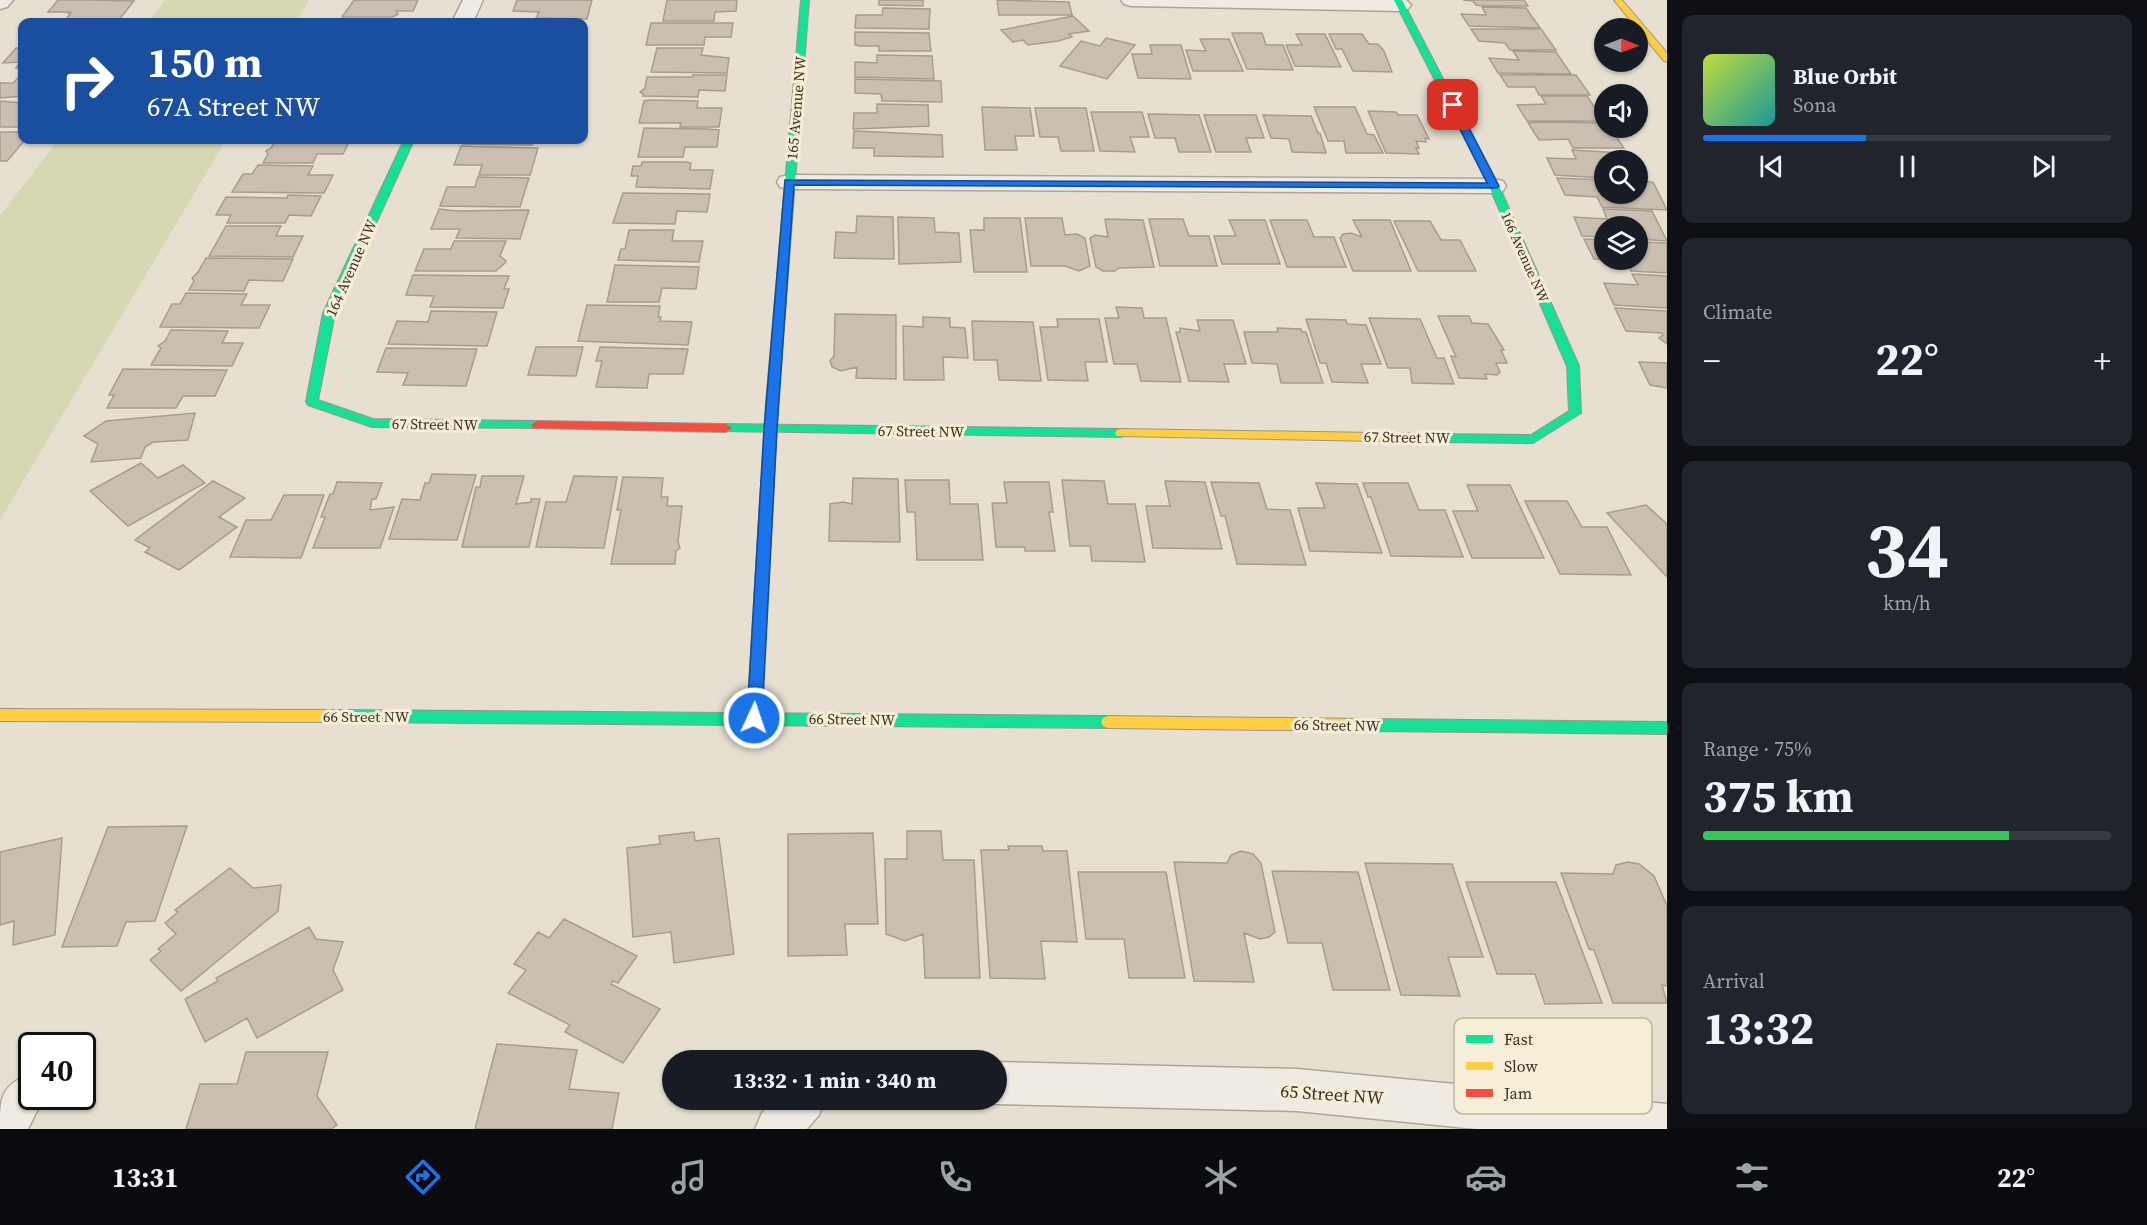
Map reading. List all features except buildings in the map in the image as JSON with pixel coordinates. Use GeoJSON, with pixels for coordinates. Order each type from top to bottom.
{"type":"FeatureCollection","features":[{"type":"Feature","properties":{"kind":"street"},"geometry":{"type":"LineString","coordinates":[[465,18],[473,0]]}},
{"type":"Feature","properties":{"kind":"street","name":"165 Avenue NW"},"geometry":{"type":"LineString","coordinates":[[754,718],[770,429],[805,0]]}},
{"type":"Feature","properties":{"kind":"street"},"geometry":{"type":"LineString","coordinates":[[1131,0],[1400,2]]}},
{"type":"Feature","properties":{"kind":"street"},"geometry":{"type":"LineString","coordinates":[[1618,0],[1667,59]]}},
{"type":"Feature","properties":{"kind":"street","name":"166 Avenue NW"},"geometry":{"type":"LineString","coordinates":[[1400,2],[1494,186],[1574,366],[1575,413],[1533,439]]}},
{"type":"Feature","properties":{"kind":"street","name":"164 Avenue NW"},"geometry":{"type":"LineString","coordinates":[[312,402],[329,312],[407,144]]}},
{"type":"Feature","properties":{"kind":"street"},"geometry":{"type":"LineString","coordinates":[[789,182],[1494,186]]}},
{"type":"Feature","properties":{"kind":"street","name":"67 Street NW"},"geometry":{"type":"LineString","coordinates":[[312,402],[372,423],[1533,439]]}},
{"type":"Feature","properties":{"kind":"street","name":"66 Street NW"},"geometry":{"type":"LineString","coordinates":[[0,715],[754,718],[1667,728]]}},
{"type":"Feature","properties":{"kind":"street","name":"65 Street NW"},"geometry":{"type":"LineString","coordinates":[[1007,1083],[1298,1090],[1454,1105]]}},
{"type":"Feature","properties":{"kind":"street","name":"65 Street NW"},"geometry":{"type":"LineString","coordinates":[[1544,1114],[1667,1126]]}},
{"type":"Feature","properties":{"kind":"green space"},"geometry":{"type":"Polygon","coordinates":[[[165,0],[309,0],[298,18],[151,18],[165,0]]]}},
{"type":"Feature","properties":{"kind":"green space"},"geometry":{"type":"Polygon","coordinates":[[[55,144],[224,144],[0,520],[0,216],[55,144]]]}},
{"type":"Feature","properties":{"kind":"traffic: fast"},"geometry":{"type":"LineString","coordinates":[[772,403],[805,0]]}},
{"type":"Feature","properties":{"kind":"traffic: fast"},"geometry":{"type":"LineString","coordinates":[[1398,0],[1494,186],[1573,366],[1575,413],[1533,439],[1436,438]]}},
{"type":"Feature","properties":{"kind":"traffic: fast"},"geometry":{"type":"LineString","coordinates":[[407,144],[329,313],[312,402],[372,423],[537,425]]}},
{"type":"Feature","properties":{"kind":"traffic: fast"},"geometry":{"type":"LineString","coordinates":[[726,428],[1121,433]]}},
{"type":"Feature","properties":{"kind":"traffic: fast"},"geometry":{"type":"LineString","coordinates":[[339,716],[1108,722]]}},
{"type":"Feature","properties":{"kind":"traffic: fast"},"geometry":{"type":"LineString","coordinates":[[1370,725],[1667,728]]}},
{"type":"Feature","properties":{"kind":"traffic: slow"},"geometry":{"type":"LineString","coordinates":[[1618,0],[1667,59]]}},
{"type":"Feature","properties":{"kind":"traffic: slow"},"geometry":{"type":"LineString","coordinates":[[754,718],[772,403]]}},
{"type":"Feature","properties":{"kind":"traffic: slow"},"geometry":{"type":"LineString","coordinates":[[1121,433],[1436,438]]}},
{"type":"Feature","properties":{"kind":"traffic: slow"},"geometry":{"type":"LineString","coordinates":[[0,715],[339,716]]}},
{"type":"Feature","properties":{"kind":"traffic: slow"},"geometry":{"type":"LineString","coordinates":[[1108,722],[1370,725]]}},
{"type":"Feature","properties":{"kind":"traffic: jam"},"geometry":{"type":"LineString","coordinates":[[537,425],[726,428]]}},
{"type":"Feature","properties":{"kind":"route"},"geometry":{"type":"LineString","coordinates":[[754,718],[770,429],[789,182],[1494,186],[1453,105]]}}]}
